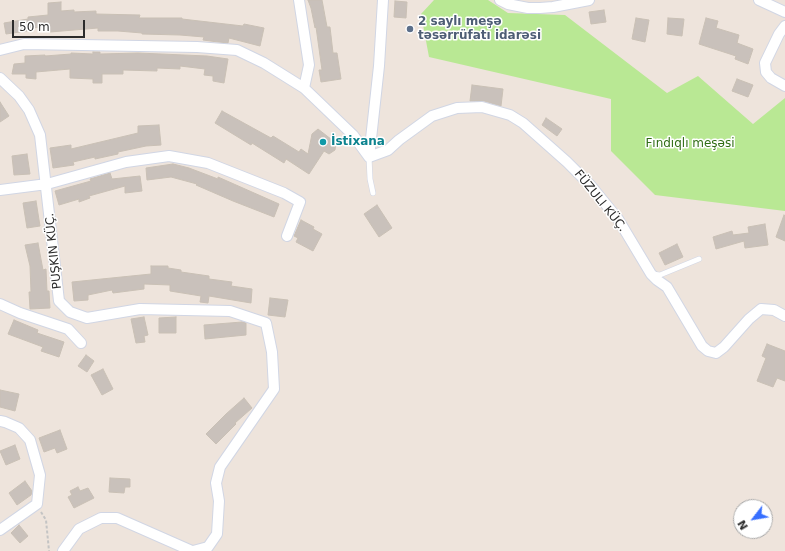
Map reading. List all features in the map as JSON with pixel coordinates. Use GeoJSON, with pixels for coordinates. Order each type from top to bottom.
{"type":"FeatureCollection","features":[{"type":"Feature","properties":{"kind":"street"},"geometry":{"type":"LineString","coordinates":[[299,0],[309,65],[304,88]]}},
{"type":"Feature","properties":{"kind":"street"},"geometry":{"type":"LineString","coordinates":[[369,157],[379,66],[383,0]]}},
{"type":"Feature","properties":{"kind":"street"},"geometry":{"type":"LineString","coordinates":[[500,0],[508,4],[528,8],[554,7],[589,0]]}},
{"type":"Feature","properties":{"kind":"street"},"geometry":{"type":"LineString","coordinates":[[759,0],[785,12]]}},
{"type":"Feature","properties":{"kind":"street"},"geometry":{"type":"LineString","coordinates":[[785,26],[778,34],[765,63],[766,72],[771,78],[785,86]]}},
{"type":"Feature","properties":{"kind":"street"},"geometry":{"type":"LineString","coordinates":[[0,50],[24,44],[197,47],[237,50],[264,63],[304,88],[353,135],[369,157]]}},
{"type":"Feature","properties":{"kind":"street","name":"PUŞKIN KÜÇ."},"geometry":{"type":"LineString","coordinates":[[0,78],[19,96],[29,110],[40,134],[47,184],[59,301],[70,312],[87,318],[140,309],[230,311],[266,323],[272,352],[274,389],[220,467],[216,483],[219,501],[217,534],[208,548],[193,551]]}},
{"type":"Feature","properties":{"kind":"street","name":"FÜZULI KÜÇ."},"geometry":{"type":"LineString","coordinates":[[369,157],[388,150],[432,116],[457,108],[482,107],[510,115],[523,123],[567,162],[591,186],[618,219],[651,274],[667,287],[702,346],[708,351],[716,352],[724,347],[749,319],[761,309],[774,310],[785,316]]}},
{"type":"Feature","properties":{"kind":"street"},"geometry":{"type":"LineString","coordinates":[[0,190],[47,184],[126,162],[169,156],[208,163],[284,193],[300,202],[287,236]]}},
{"type":"Feature","properties":{"kind":"street"},"geometry":{"type":"LineString","coordinates":[[0,304],[20,313],[68,329],[81,343]]}},
{"type":"Feature","properties":{"kind":"street"},"geometry":{"type":"LineString","coordinates":[[0,421],[19,428],[30,440],[40,475],[37,504],[0,530]]}},
{"type":"Feature","properties":{"kind":"street"},"geometry":{"type":"LineString","coordinates":[[63,551],[79,529],[101,518],[117,518],[193,551]]}},
{"type":"Feature","properties":{"kind":"lane"},"geometry":{"type":"LineString","coordinates":[[369,157],[370,179],[373,193]]}},
{"type":"Feature","properties":{"kind":"lane"},"geometry":{"type":"LineString","coordinates":[[651,274],[660,275],[699,259]]}},
{"type":"Feature","properties":{"kind":"path"},"geometry":{"type":"LineString","coordinates":[[37,504],[46,520],[49,551]]}},
{"type":"Feature","properties":{"kind":"green space","name":"Fındıqlı meşəsi"},"geometry":{"type":"Polygon","coordinates":[[[434,0],[488,0],[508,13],[565,15],[667,93],[698,76],[753,124],[785,98],[785,211],[655,195],[611,151],[611,99],[429,57],[421,14],[434,0]]]}},
{"type":"Feature","properties":{"kind":"building"},"geometry":{"type":"Polygon","coordinates":[[[308,0],[322,0],[327,27],[330,27],[333,53],[337,53],[341,79],[321,82],[319,70],[322,70],[316,27],[315,28],[308,0]]]}},
{"type":"Feature","properties":{"kind":"building"},"geometry":{"type":"Polygon","coordinates":[[[395,1],[407,2],[406,18],[394,17],[395,1]]]}},
{"type":"Feature","properties":{"kind":"building"},"geometry":{"type":"Polygon","coordinates":[[[61,2],[61,11],[96,11],[96,14],[140,15],[139,18],[182,18],[243,26],[244,24],[264,28],[260,46],[229,38],[228,43],[203,40],[204,37],[98,31],[98,28],[50,32],[49,27],[27,28],[27,31],[6,34],[4,23],[28,19],[28,17],[48,15],[48,3],[61,2]]]}},
{"type":"Feature","properties":{"kind":"building"},"geometry":{"type":"Polygon","coordinates":[[[604,10],[606,22],[591,24],[589,12],[604,10]]]}},
{"type":"Feature","properties":{"kind":"building"},"geometry":{"type":"Polygon","coordinates":[[[636,18],[649,20],[645,42],[632,39],[636,18]]]}},
{"type":"Feature","properties":{"kind":"building"},"geometry":{"type":"Polygon","coordinates":[[[668,18],[684,19],[682,36],[667,34],[668,18]]]}},
{"type":"Feature","properties":{"kind":"building"},"geometry":{"type":"Polygon","coordinates":[[[706,18],[718,21],[716,28],[739,35],[737,43],[753,49],[748,64],[735,59],[736,56],[699,44],[706,18]]]}},
{"type":"Feature","properties":{"kind":"building"},"geometry":{"type":"Polygon","coordinates":[[[93,52],[100,52],[100,54],[138,53],[207,56],[228,59],[224,83],[213,81],[213,76],[204,75],[205,69],[180,66],[180,69],[157,68],[157,71],[123,70],[123,74],[102,74],[102,83],[93,83],[93,79],[70,78],[70,69],[36,72],[36,79],[26,78],[26,74],[12,74],[14,64],[25,63],[25,56],[45,56],[71,53],[93,54],[93,52]]]}},
{"type":"Feature","properties":{"kind":"building"},"geometry":{"type":"Polygon","coordinates":[[[737,79],[753,85],[748,97],[732,91],[737,79]]]}},
{"type":"Feature","properties":{"kind":"building"},"geometry":{"type":"Polygon","coordinates":[[[472,85],[503,89],[501,106],[484,101],[470,101],[472,85]]]}},
{"type":"Feature","properties":{"kind":"building"},"geometry":{"type":"Polygon","coordinates":[[[0,102],[9,116],[0,122],[0,102]]]}},
{"type":"Feature","properties":{"kind":"building"},"geometry":{"type":"Polygon","coordinates":[[[222,111],[271,138],[273,136],[299,152],[301,149],[308,154],[312,134],[318,129],[336,143],[335,150],[329,154],[324,151],[309,174],[286,159],[284,163],[252,143],[251,145],[215,123],[222,111]]]}},
{"type":"Feature","properties":{"kind":"building"},"geometry":{"type":"Polygon","coordinates":[[[546,118],[562,129],[557,136],[542,125],[546,118]]]}},
{"type":"Feature","properties":{"kind":"building"},"geometry":{"type":"Polygon","coordinates":[[[159,125],[161,145],[146,146],[118,152],[118,154],[73,162],[74,165],[53,168],[50,148],[71,145],[71,149],[138,133],[138,126],[159,125]]]}},
{"type":"Feature","properties":{"kind":"building"},"geometry":{"type":"Polygon","coordinates":[[[27,154],[30,174],[14,175],[12,156],[27,154]]]}},
{"type":"Feature","properties":{"kind":"building"},"geometry":{"type":"Polygon","coordinates":[[[173,164],[189,168],[218,179],[218,177],[279,204],[274,217],[233,201],[196,185],[197,184],[171,177],[147,180],[146,168],[173,164]]]}},
{"type":"Feature","properties":{"kind":"building"},"geometry":{"type":"Polygon","coordinates":[[[110,173],[112,179],[140,176],[142,191],[125,193],[125,186],[89,196],[90,198],[79,202],[79,199],[59,205],[55,191],[91,181],[90,179],[110,173]]]}},
{"type":"Feature","properties":{"kind":"building"},"geometry":{"type":"Polygon","coordinates":[[[36,201],[40,226],[27,228],[23,203],[36,201]]]}},
{"type":"Feature","properties":{"kind":"building"},"geometry":{"type":"Polygon","coordinates":[[[377,205],[392,228],[379,237],[364,214],[377,205]]]}},
{"type":"Feature","properties":{"kind":"building"},"geometry":{"type":"Polygon","coordinates":[[[784,215],[785,216],[785,241],[776,237],[784,215]]]}},
{"type":"Feature","properties":{"kind":"building"},"geometry":{"type":"Polygon","coordinates":[[[301,220],[314,227],[313,229],[322,234],[313,251],[296,242],[298,238],[294,236],[301,220]]]}},
{"type":"Feature","properties":{"kind":"building"},"geometry":{"type":"Polygon","coordinates":[[[765,224],[768,245],[745,248],[744,241],[716,249],[713,237],[732,231],[733,235],[749,233],[748,227],[765,224]]]}},
{"type":"Feature","properties":{"kind":"building"},"geometry":{"type":"Polygon","coordinates":[[[38,243],[43,270],[46,269],[47,291],[49,291],[50,308],[30,309],[30,266],[25,245],[38,243]]]}},
{"type":"Feature","properties":{"kind":"building"},"geometry":{"type":"Polygon","coordinates":[[[677,244],[683,257],[665,265],[659,253],[677,244]]]}},
{"type":"Feature","properties":{"kind":"building"},"geometry":{"type":"Polygon","coordinates":[[[151,266],[168,266],[168,268],[181,270],[181,272],[209,276],[209,279],[232,282],[231,286],[252,289],[251,303],[209,296],[208,303],[200,302],[201,296],[170,291],[170,285],[144,284],[144,289],[113,293],[112,290],[88,295],[88,300],[74,301],[72,282],[151,274],[151,266]]]}},
{"type":"Feature","properties":{"kind":"building"},"geometry":{"type":"Polygon","coordinates":[[[270,298],[288,300],[285,317],[268,315],[270,298]]]}},
{"type":"Feature","properties":{"kind":"building"},"geometry":{"type":"Polygon","coordinates":[[[144,317],[148,335],[144,336],[145,342],[136,343],[131,319],[144,317]]]}},
{"type":"Feature","properties":{"kind":"building"},"geometry":{"type":"Polygon","coordinates":[[[176,317],[176,333],[159,333],[159,318],[176,317]]]}},
{"type":"Feature","properties":{"kind":"building"},"geometry":{"type":"Polygon","coordinates":[[[14,320],[38,330],[37,333],[64,342],[59,357],[41,351],[43,347],[8,334],[14,320]]]}},
{"type":"Feature","properties":{"kind":"building"},"geometry":{"type":"Polygon","coordinates":[[[246,323],[246,335],[205,339],[204,325],[246,323]]]}},
{"type":"Feature","properties":{"kind":"building"},"geometry":{"type":"Polygon","coordinates":[[[767,344],[785,351],[785,381],[777,378],[773,387],[757,381],[766,358],[762,356],[767,344]]]}},
{"type":"Feature","properties":{"kind":"building"},"geometry":{"type":"Polygon","coordinates":[[[86,355],[94,361],[87,372],[78,366],[86,355]]]}},
{"type":"Feature","properties":{"kind":"building"},"geometry":{"type":"Polygon","coordinates":[[[103,369],[113,389],[102,395],[91,375],[103,369]]]}},
{"type":"Feature","properties":{"kind":"building"},"geometry":{"type":"Polygon","coordinates":[[[0,390],[19,394],[15,411],[0,407],[0,390]]]}},
{"type":"Feature","properties":{"kind":"building"},"geometry":{"type":"Polygon","coordinates":[[[244,398],[252,408],[235,423],[236,424],[216,444],[206,434],[244,398]]]}},
{"type":"Feature","properties":{"kind":"building"},"geometry":{"type":"Polygon","coordinates":[[[60,430],[67,449],[57,453],[55,448],[44,452],[39,438],[60,430]]]}},
{"type":"Feature","properties":{"kind":"building"},"geometry":{"type":"Polygon","coordinates":[[[15,445],[20,459],[6,465],[0,451],[15,445]]]}},
{"type":"Feature","properties":{"kind":"building"},"geometry":{"type":"Polygon","coordinates":[[[110,478],[130,479],[130,487],[125,487],[124,493],[109,492],[110,478]]]}},
{"type":"Feature","properties":{"kind":"building"},"geometry":{"type":"Polygon","coordinates":[[[25,481],[32,491],[31,495],[17,505],[9,493],[25,481]]]}},
{"type":"Feature","properties":{"kind":"building"},"geometry":{"type":"Polygon","coordinates":[[[78,487],[80,491],[88,488],[94,498],[74,508],[68,497],[72,495],[70,491],[78,487]]]}},
{"type":"Feature","properties":{"kind":"building"},"geometry":{"type":"Polygon","coordinates":[[[19,525],[28,536],[20,543],[11,533],[19,525]]]}},
{"type":"Feature","properties":{"kind":"place","name":"2 saylı meşə təsərrüfatı idarəsi"},"geometry":{"type":"Point","coordinates":[410,29]}},
{"type":"Feature","properties":{"kind":"place","name":"İstixana"},"geometry":{"type":"Point","coordinates":[323,142]}}]}
